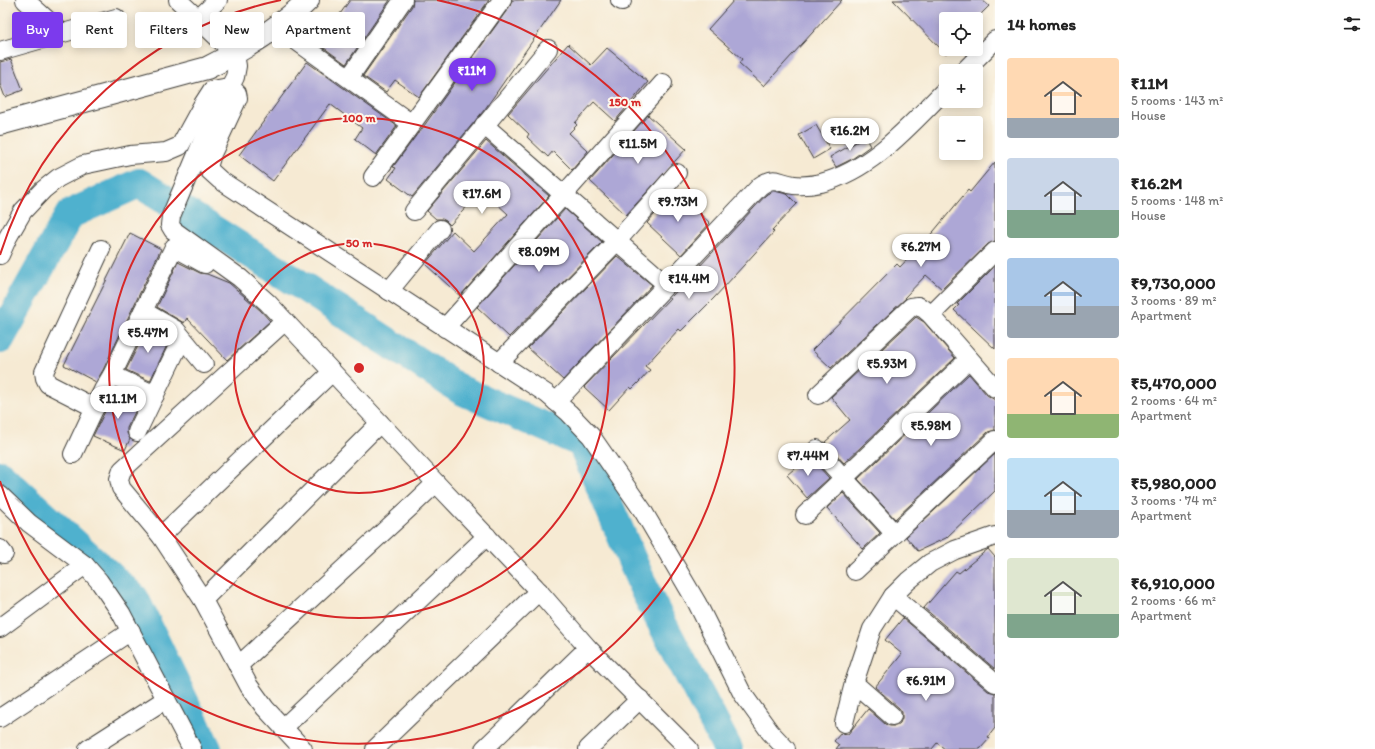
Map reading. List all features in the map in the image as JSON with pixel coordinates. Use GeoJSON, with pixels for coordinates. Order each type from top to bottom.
{"type":"FeatureCollection","features":[{"type":"Feature","properties":{"kind":"street"},"geometry":{"type":"LineString","coordinates":[[25,0],[38,12]]}},
{"type":"Feature","properties":{"kind":"street"},"geometry":{"type":"LineString","coordinates":[[178,0],[191,12]]}},
{"type":"Feature","properties":{"kind":"street"},"geometry":{"type":"LineString","coordinates":[[202,14],[218,0]]}},
{"type":"Feature","properties":{"kind":"street"},"geometry":{"type":"LineString","coordinates":[[294,12],[308,0]]}},
{"type":"Feature","properties":{"kind":"street"},"geometry":{"type":"LineString","coordinates":[[350,78],[403,0]]}},
{"type":"Feature","properties":{"kind":"street"},"geometry":{"type":"LineString","coordinates":[[373,177],[502,0]]}},
{"type":"Feature","properties":{"kind":"street"},"geometry":{"type":"LineString","coordinates":[[202,22],[235,54],[237,66],[235,77],[206,132],[171,216],[170,225],[173,230],[243,281],[268,303],[539,591],[588,648],[688,749]]}},
{"type":"Feature","properties":{"kind":"street"},"geometry":{"type":"LineString","coordinates":[[0,124],[207,68],[235,54],[272,30]]}},
{"type":"Feature","properties":{"kind":"street"},"geometry":{"type":"LineString","coordinates":[[971,64],[995,40]]}},
{"type":"Feature","properties":{"kind":"street"},"geometry":{"type":"LineString","coordinates":[[0,51],[12,48]]}},
{"type":"Feature","properties":{"kind":"street"},"geometry":{"type":"LineString","coordinates":[[307,48],[412,124]]}},
{"type":"Feature","properties":{"kind":"street"},"geometry":{"type":"LineString","coordinates":[[414,211],[548,49]]}},
{"type":"Feature","properties":{"kind":"street"},"geometry":{"type":"LineString","coordinates":[[445,328],[663,83]]}},
{"type":"Feature","properties":{"kind":"street"},"geometry":{"type":"LineString","coordinates":[[0,255],[22,211],[43,190],[58,178],[83,166],[130,155],[166,152],[180,146],[212,90],[237,94],[238,98],[212,154],[209,170],[220,180],[547,394],[569,412],[591,436],[643,511],[697,603],[742,694],[770,732],[786,749]]}},
{"type":"Feature","properties":{"kind":"street"},"geometry":{"type":"LineString","coordinates":[[556,402],[764,183],[768,180],[778,180],[792,185],[806,186],[846,174],[875,156],[904,132],[939,96]]}},
{"type":"Feature","properties":{"kind":"street"},"geometry":{"type":"LineString","coordinates":[[484,125],[667,285]]}},
{"type":"Feature","properties":{"kind":"street"},"geometry":{"type":"LineString","coordinates":[[499,363],[616,241],[677,173]]}},
{"type":"Feature","properties":{"kind":"street"},"geometry":{"type":"LineString","coordinates":[[389,291],[440,229]]}},
{"type":"Feature","properties":{"kind":"street"},"geometry":{"type":"LineString","coordinates":[[73,454],[174,247],[202,262],[236,284],[242,285],[243,281]]}},
{"type":"Feature","properties":{"kind":"street"},"geometry":{"type":"LineString","coordinates":[[95,408],[48,384],[44,372],[101,249]]}},
{"type":"Feature","properties":{"kind":"street"},"geometry":{"type":"LineString","coordinates":[[931,315],[995,252]]}},
{"type":"Feature","properties":{"kind":"street"},"geometry":{"type":"LineString","coordinates":[[818,395],[912,307],[918,306],[931,315],[995,388]]}},
{"type":"Feature","properties":{"kind":"street"},"geometry":{"type":"LineString","coordinates":[[143,311],[176,330],[204,364]]}},
{"type":"Feature","properties":{"kind":"street"},"geometry":{"type":"LineString","coordinates":[[285,321],[122,470],[119,479],[122,488],[161,536],[203,600],[249,686],[303,749]]}},
{"type":"Feature","properties":{"kind":"street"},"geometry":{"type":"LineString","coordinates":[[137,432],[182,338]]}},
{"type":"Feature","properties":{"kind":"street"},"geometry":{"type":"LineString","coordinates":[[806,515],[969,359]]}},
{"type":"Feature","properties":{"kind":"street"},"geometry":{"type":"LineString","coordinates":[[161,536],[332,372]]}},
{"type":"Feature","properties":{"kind":"street"},"geometry":{"type":"LineString","coordinates":[[112,375],[155,395]]}},
{"type":"Feature","properties":{"kind":"street"},"geometry":{"type":"LineString","coordinates":[[203,600],[380,423]]}},
{"type":"Feature","properties":{"kind":"street"},"geometry":{"type":"LineString","coordinates":[[855,571],[995,440]]}},
{"type":"Feature","properties":{"kind":"street"},"geometry":{"type":"LineString","coordinates":[[817,449],[895,534]]}},
{"type":"Feature","properties":{"kind":"street"},"geometry":{"type":"LineString","coordinates":[[238,666],[436,483]]}},
{"type":"Feature","properties":{"kind":"street"},"geometry":{"type":"LineString","coordinates":[[0,495],[29,523],[85,565],[104,587],[122,614],[192,749]]}},
{"type":"Feature","properties":{"kind":"street"},"geometry":{"type":"LineString","coordinates":[[284,728],[487,536]]}},
{"type":"Feature","properties":{"kind":"street"},"geometry":{"type":"LineString","coordinates":[[844,723],[854,682],[872,629],[893,596],[908,581],[930,563],[955,550],[995,536]]}},
{"type":"Feature","properties":{"kind":"street"},"geometry":{"type":"LineString","coordinates":[[0,628],[85,565]]}},
{"type":"Feature","properties":{"kind":"street"},"geometry":{"type":"LineString","coordinates":[[374,749],[539,591]]}},
{"type":"Feature","properties":{"kind":"street"},"geometry":{"type":"LineString","coordinates":[[893,596],[995,683]]}},
{"type":"Feature","properties":{"kind":"street"},"geometry":{"type":"LineString","coordinates":[[0,718],[131,631]]}},
{"type":"Feature","properties":{"kind":"street"},"geometry":{"type":"LineString","coordinates":[[484,749],[588,648]]}},
{"type":"Feature","properties":{"kind":"street"},"geometry":{"type":"LineString","coordinates":[[854,682],[892,716]]}},
{"type":"Feature","properties":{"kind":"street"},"geometry":{"type":"LineString","coordinates":[[88,749],[166,699]]}},
{"type":"Feature","properties":{"kind":"street"},"geometry":{"type":"LineString","coordinates":[[588,749],[640,699]]}},
{"type":"Feature","properties":{"kind":"building"},"geometry":{"type":"Polygon","coordinates":[[[350,0],[390,0],[365,36],[365,12],[341,12],[350,0]]]}},
{"type":"Feature","properties":{"kind":"building"},"geometry":{"type":"Polygon","coordinates":[[[413,0],[489,0],[419,97],[395,80],[386,92],[363,76],[412,6],[413,0]]]}},
{"type":"Feature","properties":{"kind":"building"},"geometry":{"type":"Polygon","coordinates":[[[512,0],[561,0],[485,109],[412,197],[388,179],[396,168],[393,167],[510,6],[512,0]]]}},
{"type":"Feature","properties":{"kind":"building"},"geometry":{"type":"Polygon","coordinates":[[[734,0],[842,0],[764,86],[739,63],[742,59],[708,29],[734,0]]]}},
{"type":"Feature","properties":{"kind":"building"},"geometry":{"type":"Polygon","coordinates":[[[893,0],[982,0],[989,6],[983,12],[939,12],[939,47],[893,0]]]}},
{"type":"Feature","properties":{"kind":"building"},"geometry":{"type":"Polygon","coordinates":[[[568,44],[591,65],[607,48],[648,82],[615,121],[594,102],[575,123],[577,125],[569,133],[588,151],[572,170],[553,151],[548,157],[527,137],[529,134],[508,114],[568,44]]]}},
{"type":"Feature","properties":{"kind":"building"},"geometry":{"type":"Polygon","coordinates":[[[324,48],[357,48],[346,64],[324,48]]]}},
{"type":"Feature","properties":{"kind":"building"},"geometry":{"type":"Polygon","coordinates":[[[11,59],[23,90],[5,97],[0,84],[0,62],[11,59]]]}},
{"type":"Feature","properties":{"kind":"building"},"geometry":{"type":"Polygon","coordinates":[[[307,62],[397,126],[376,155],[355,139],[362,128],[330,104],[273,181],[239,155],[307,62]]]}},
{"type":"Feature","properties":{"kind":"building"},"geometry":{"type":"Polygon","coordinates":[[[648,115],[686,149],[626,215],[590,181],[648,115]]]}},
{"type":"Feature","properties":{"kind":"building"},"geometry":{"type":"Polygon","coordinates":[[[816,125],[830,149],[813,159],[799,135],[816,125]]]}},
{"type":"Feature","properties":{"kind":"building"},"geometry":{"type":"Polygon","coordinates":[[[865,137],[870,146],[852,159],[836,167],[830,157],[865,137]]]}},
{"type":"Feature","properties":{"kind":"building"},"geometry":{"type":"Polygon","coordinates":[[[486,141],[549,196],[460,296],[425,264],[453,231],[474,251],[508,214],[482,190],[450,225],[442,219],[436,219],[427,211],[486,141]]]}},
{"type":"Feature","properties":{"kind":"building"},"geometry":{"type":"Polygon","coordinates":[[[995,162],[995,241],[988,244],[942,289],[926,275],[905,297],[906,298],[831,368],[812,350],[897,264],[900,267],[934,231],[968,190],[970,192],[995,162]]]}},
{"type":"Feature","properties":{"kind":"building"},"geometry":{"type":"Polygon","coordinates":[[[675,191],[710,223],[681,255],[647,223],[675,191]]]}},
{"type":"Feature","properties":{"kind":"building"},"geometry":{"type":"Polygon","coordinates":[[[774,191],[787,194],[797,204],[772,230],[774,232],[714,298],[681,331],[679,329],[645,366],[650,370],[641,380],[632,389],[630,387],[609,410],[584,387],[672,296],[767,194],[774,191]]]}},
{"type":"Feature","properties":{"kind":"building"},"geometry":{"type":"Polygon","coordinates":[[[565,209],[602,242],[509,337],[477,307],[565,209]]]}},
{"type":"Feature","properties":{"kind":"building"},"geometry":{"type":"Polygon","coordinates":[[[130,233],[161,249],[96,382],[64,365],[130,233]]]}},
{"type":"Feature","properties":{"kind":"building"},"geometry":{"type":"Polygon","coordinates":[[[617,256],[652,285],[563,380],[528,348],[617,256]]]}},
{"type":"Feature","properties":{"kind":"building"},"geometry":{"type":"Polygon","coordinates":[[[178,262],[200,273],[207,274],[229,283],[261,311],[270,321],[227,360],[187,318],[184,323],[157,307],[178,262]]]}},
{"type":"Feature","properties":{"kind":"building"},"geometry":{"type":"Polygon","coordinates":[[[995,266],[995,349],[954,310],[959,305],[957,304],[995,266]]]}},
{"type":"Feature","properties":{"kind":"building"},"geometry":{"type":"Polygon","coordinates":[[[916,317],[924,322],[955,358],[844,463],[825,442],[850,420],[831,397],[916,317]]]}},
{"type":"Feature","properties":{"kind":"building"},"geometry":{"type":"Polygon","coordinates":[[[148,326],[170,339],[150,381],[126,370],[148,326]]]}},
{"type":"Feature","properties":{"kind":"building"},"geometry":{"type":"Polygon","coordinates":[[[969,374],[987,395],[995,400],[995,430],[988,432],[895,519],[858,479],[969,374]]]}},
{"type":"Feature","properties":{"kind":"building"},"geometry":{"type":"Polygon","coordinates":[[[116,389],[141,400],[127,428],[127,433],[130,439],[125,450],[93,436],[116,389]]]}},
{"type":"Feature","properties":{"kind":"building"},"geometry":{"type":"Polygon","coordinates":[[[995,454],[995,491],[946,538],[918,551],[906,537],[995,454]]]}},
{"type":"Feature","properties":{"kind":"building"},"geometry":{"type":"Polygon","coordinates":[[[809,456],[829,478],[807,498],[787,475],[809,456]]]}},
{"type":"Feature","properties":{"kind":"building"},"geometry":{"type":"Polygon","coordinates":[[[843,493],[880,533],[863,549],[827,508],[843,493]]]}},
{"type":"Feature","properties":{"kind":"building"},"geometry":{"type":"Polygon","coordinates":[[[988,549],[995,557],[995,669],[924,608],[956,571],[959,573],[988,549]]]}},
{"type":"Feature","properties":{"kind":"building"},"geometry":{"type":"Polygon","coordinates":[[[903,618],[988,691],[995,693],[995,728],[988,737],[990,738],[980,749],[945,749],[937,743],[932,749],[836,749],[839,745],[834,741],[841,733],[848,734],[868,709],[885,724],[896,726],[900,723],[902,712],[875,687],[902,654],[885,640],[903,618]]]}},
{"type":"Feature","properties":{"kind":"waterway"},"geometry":{"type":"LineString","coordinates":[[0,339],[70,214],[139,183],[304,287],[461,390],[582,443],[646,593],[728,749]]}},
{"type":"Feature","properties":{"kind":"waterway"},"geometry":{"type":"LineString","coordinates":[[0,475],[134,598],[207,749]]}}]}
